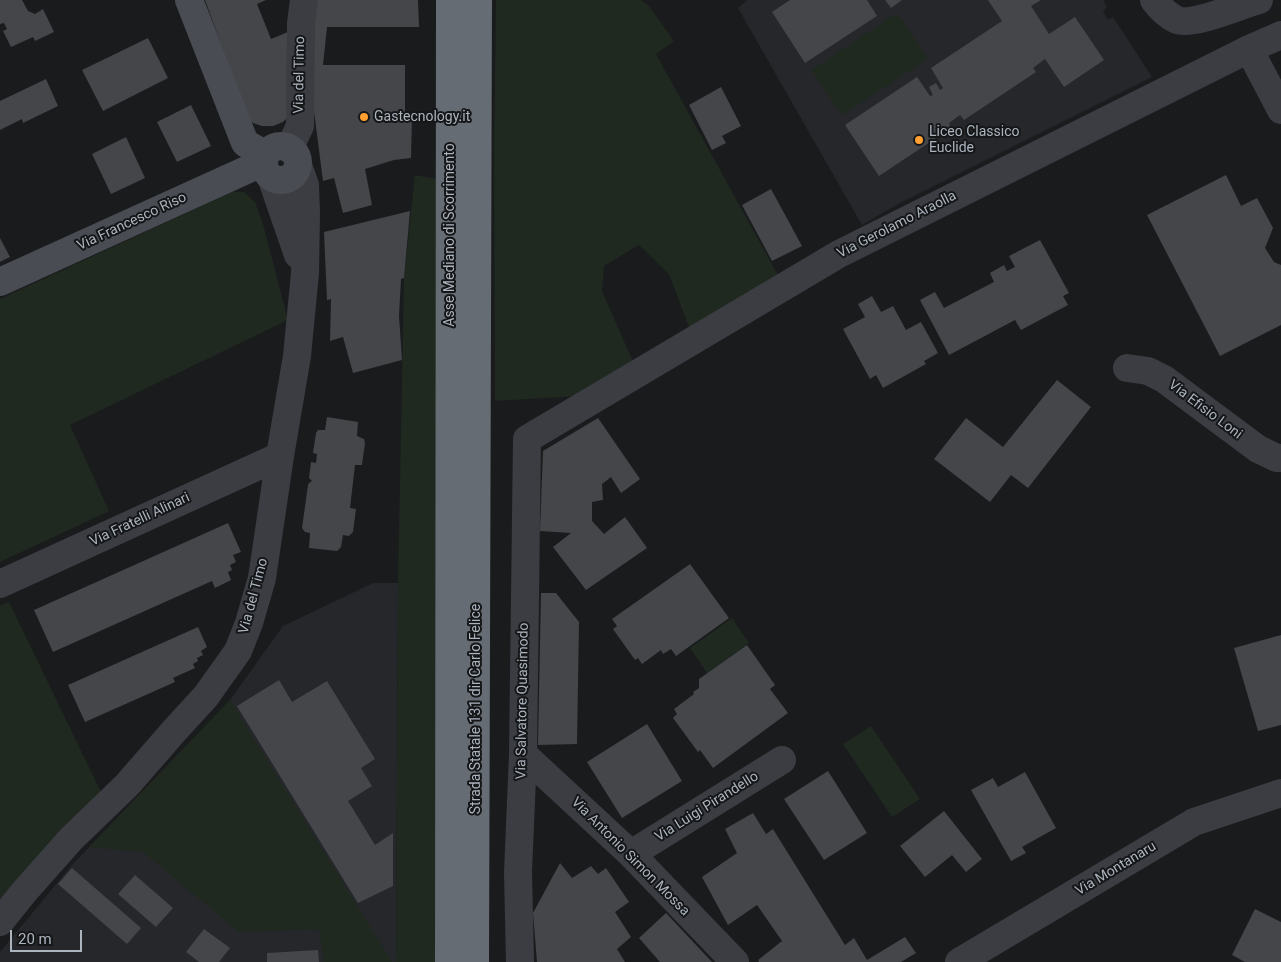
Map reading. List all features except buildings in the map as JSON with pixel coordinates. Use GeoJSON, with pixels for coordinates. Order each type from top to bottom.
{"type":"FeatureCollection","features":[{"type":"Feature","properties":{"kind":"highway","name":"Asse Mediano di Scorrimento"},"geometry":{"type":"LineString","coordinates":[[450,0],[450,470]]}},
{"type":"Feature","properties":{"kind":"highway","name":"Asse Mediano di Scorrimento"},"geometry":{"type":"LineString","coordinates":[[477,456],[478,0]]}},
{"type":"Feature","properties":{"kind":"highway","name":"Strada Statale 131 dir Carlo Felice"},"geometry":{"type":"LineString","coordinates":[[476,962],[477,456]]}},
{"type":"Feature","properties":{"kind":"highway","name":"Strada Statale 131 dir Carlo Felice"},"geometry":{"type":"LineString","coordinates":[[449,962],[450,470]]}},
{"type":"Feature","properties":{"kind":"street"},"geometry":{"type":"LineString","coordinates":[[189,0],[245,144],[278,161]]}},
{"type":"Feature","properties":{"kind":"street","name":"Via del Timo"},"geometry":{"type":"LineString","coordinates":[[0,922],[71,839],[127,785],[206,696],[238,651],[249,623],[262,578],[297,356],[305,272],[306,185],[278,161],[300,126],[301,24],[304,0]]}},
{"type":"Feature","properties":{"kind":"street"},"geometry":{"type":"LineString","coordinates":[[1154,0],[1161,9],[1178,21],[1198,20],[1259,0]]}},
{"type":"Feature","properties":{"kind":"street"},"geometry":{"type":"LineString","coordinates":[[1268,0],[1276,2],[1281,6]]}},
{"type":"Feature","properties":{"kind":"street","name":"Via Gerolamo Araolla"},"geometry":{"type":"LineString","coordinates":[[527,440],[839,254],[1281,35]]}},
{"type":"Feature","properties":{"kind":"street"},"geometry":{"type":"LineString","coordinates":[[1249,50],[1281,110]]}},
{"type":"Feature","properties":{"kind":"street","name":"Via Francesco Riso"},"geometry":{"type":"LineString","coordinates":[[0,282],[278,161]]}},
{"type":"Feature","properties":{"kind":"street","name":"Via Efisio Loni"},"geometry":{"type":"LineString","coordinates":[[1127,368],[1148,371],[1164,379],[1258,449],[1276,458],[1281,458]]}},
{"type":"Feature","properties":{"kind":"street","name":"Via Salvatore Quasimodo"},"geometry":{"type":"LineString","coordinates":[[520,962],[518,872],[523,754],[527,440]]}},
{"type":"Feature","properties":{"kind":"street","name":"Via Fratelli Alinari"},"geometry":{"type":"LineString","coordinates":[[0,584],[280,456]]}},
{"type":"Feature","properties":{"kind":"street","name":"Via Antonio Simon Mossa"},"geometry":{"type":"LineString","coordinates":[[523,754],[631,854],[735,962]]}},
{"type":"Feature","properties":{"kind":"street","name":"Via Luigi Pirandello"},"geometry":{"type":"LineString","coordinates":[[631,854],[782,760]]}},
{"type":"Feature","properties":{"kind":"street","name":"Via Montanaru"},"geometry":{"type":"LineString","coordinates":[[959,962],[1194,822],[1281,793]]}},
{"type":"Feature","properties":{"kind":"shaded area","name":"Liceo Classico Euclide"},"geometry":{"type":"Polygon","coordinates":[[[747,0],[1103,0],[1107,7],[1103,11],[1108,20],[1113,17],[1152,77],[898,204],[862,225],[738,8],[747,0]]]}},
{"type":"Feature","properties":{"kind":"shaded area"},"geometry":{"type":"Polygon","coordinates":[[[373,583],[398,583],[396,962],[0,962],[0,952],[72,865],[230,700],[283,626],[373,583]]]}},
{"type":"Feature","properties":{"kind":"green space"},"geometry":{"type":"Polygon","coordinates":[[[496,0],[641,0],[649,6],[674,41],[656,54],[779,277],[690,330],[669,274],[639,245],[604,266],[602,291],[634,364],[579,396],[495,401],[494,155],[496,0]]]}},
{"type":"Feature","properties":{"kind":"green space"},"geometry":{"type":"Polygon","coordinates":[[[897,13],[928,59],[842,115],[811,70],[897,13]]]}},
{"type":"Feature","properties":{"kind":"green space"},"geometry":{"type":"Polygon","coordinates":[[[415,175],[437,179],[437,962],[396,962],[398,583],[404,278],[415,175]]]}},
{"type":"Feature","properties":{"kind":"green space"},"geometry":{"type":"Polygon","coordinates":[[[232,192],[244,192],[255,202],[263,224],[288,320],[70,425],[109,511],[0,562],[0,299],[232,192]]]}},
{"type":"Feature","properties":{"kind":"green space"},"geometry":{"type":"Polygon","coordinates":[[[9,602],[103,796],[0,903],[0,606],[9,602]]]}},
{"type":"Feature","properties":{"kind":"green space"},"geometry":{"type":"Polygon","coordinates":[[[732,618],[749,643],[707,673],[690,648],[732,618]]]}},
{"type":"Feature","properties":{"kind":"green space"},"geometry":{"type":"Polygon","coordinates":[[[230,700],[392,962],[324,962],[319,929],[239,932],[143,852],[89,847],[230,700]]]}},
{"type":"Feature","properties":{"kind":"green space"},"geometry":{"type":"Polygon","coordinates":[[[871,726],[920,799],[892,817],[843,744],[871,726]]]}},
{"type":"Feature","properties":{"kind":"place","name":"Gastecnology.it"},"geometry":{"type":"Point","coordinates":[364,117]}},
{"type":"Feature","properties":{"kind":"place","name":"Liceo Classico Euclide"},"geometry":{"type":"Point","coordinates":[919,140]}}]}
